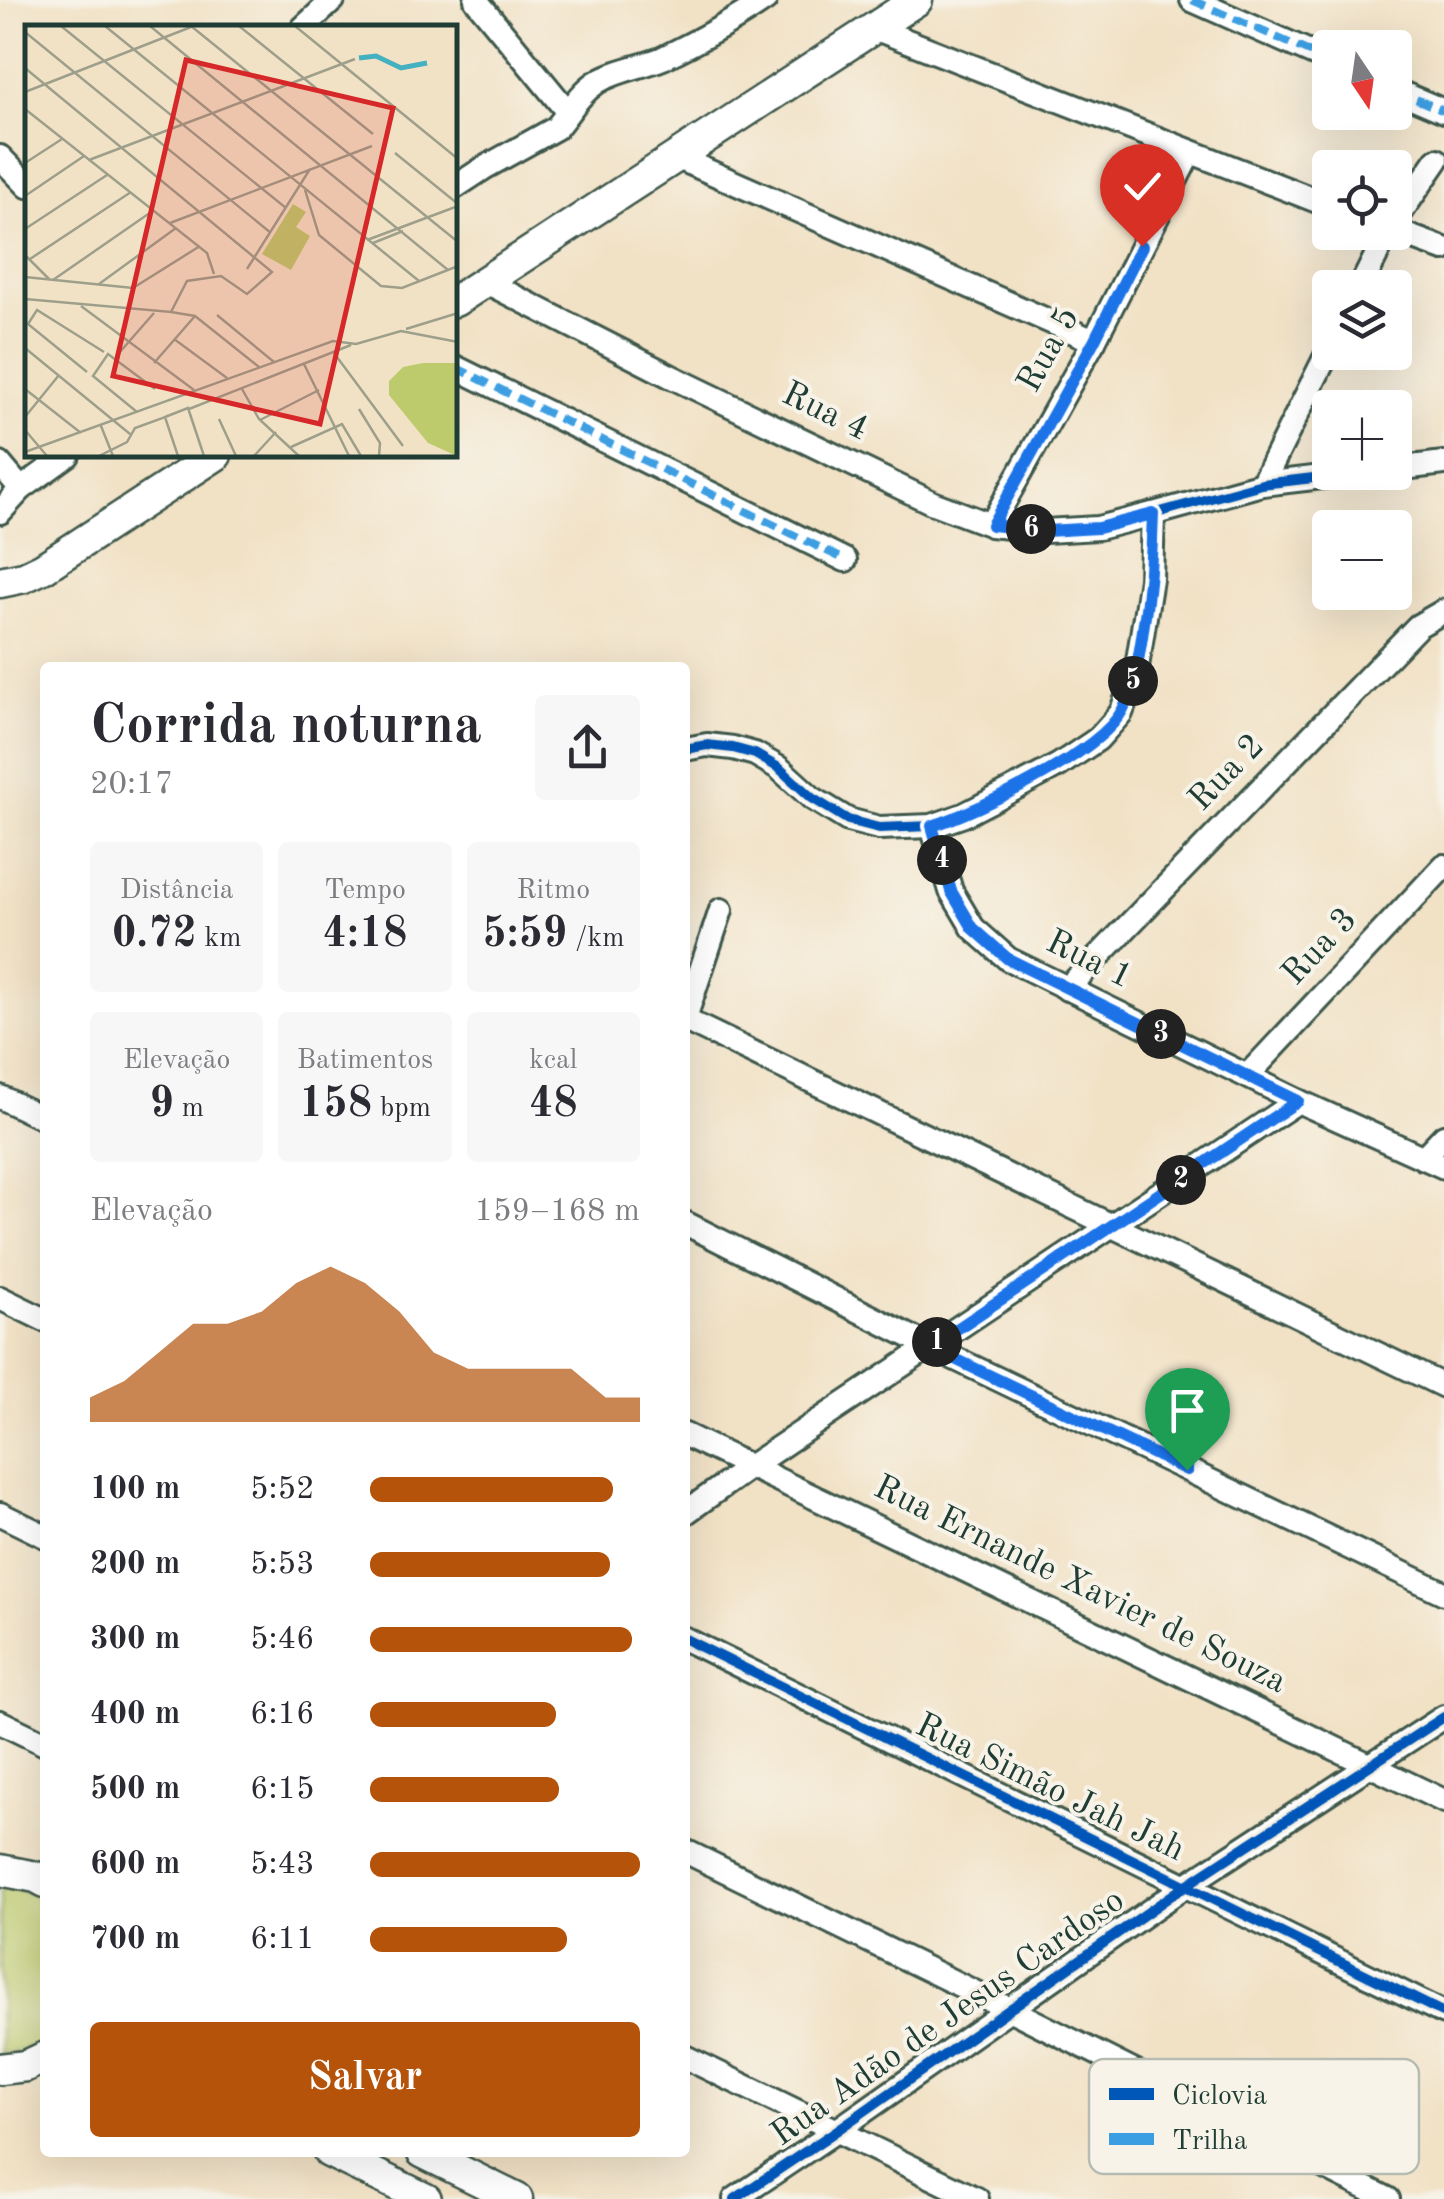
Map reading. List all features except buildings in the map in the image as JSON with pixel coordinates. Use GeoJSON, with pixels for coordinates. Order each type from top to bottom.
{"type":"FeatureCollection","features":[{"type":"Feature","properties":{"kind":"main road"},"geometry":{"type":"LineString","coordinates":[[458,299],[917,0]]}},
{"type":"Feature","properties":{"kind":"main road"},"geometry":{"type":"LineString","coordinates":[[0,582],[43,568],[211,458]]}},
{"type":"Feature","properties":{"kind":"main road"},"geometry":{"type":"LineString","coordinates":[[0,1870],[40,1879]]}},
{"type":"Feature","properties":{"kind":"main road"},"geometry":{"type":"LineString","coordinates":[[0,2069],[26,2066],[40,2059]]}},
{"type":"Feature","properties":{"kind":"main road"},"geometry":{"type":"LineString","coordinates":[[340,2157],[426,2199]]}},
{"type":"Feature","properties":{"kind":"main road"},"geometry":{"type":"LineString","coordinates":[[432,2157],[517,2199]]}},
{"type":"Feature","properties":{"kind":"street"},"geometry":{"type":"LineString","coordinates":[[306,25],[333,0]]}},
{"type":"Feature","properties":{"kind":"street"},"geometry":{"type":"LineString","coordinates":[[476,0],[567,111]]}},
{"type":"Feature","properties":{"kind":"street"},"geometry":{"type":"LineString","coordinates":[[458,186],[556,128],[567,111],[598,82],[662,58],[764,0]]}},
{"type":"Feature","properties":{"kind":"street"},"geometry":{"type":"LineString","coordinates":[[1192,0],[1312,53]]}},
{"type":"Feature","properties":{"kind":"street"},"geometry":{"type":"LineString","coordinates":[[874,28],[1312,199]]}},
{"type":"Feature","properties":{"kind":"street"},"geometry":{"type":"LineString","coordinates":[[1412,97],[1444,111]]}},
{"type":"Feature","properties":{"kind":"street","name":"Rua 5"},"geometry":{"type":"LineString","coordinates":[[992,525],[1094,341],[1190,152]]}},
{"type":"Feature","properties":{"kind":"street"},"geometry":{"type":"LineString","coordinates":[[0,157],[25,183]]}},
{"type":"Feature","properties":{"kind":"street"},"geometry":{"type":"LineString","coordinates":[[676,157],[1094,341]]}},
{"type":"Feature","properties":{"kind":"street"},"geometry":{"type":"LineString","coordinates":[[1412,196],[1436,160]]}},
{"type":"Feature","properties":{"kind":"street"},"geometry":{"type":"LineString","coordinates":[[1412,237],[1444,249]]}},
{"type":"Feature","properties":{"kind":"street","name":"Rua 4"},"geometry":{"type":"LineString","coordinates":[[486,282],[880,478],[992,525],[1046,531],[1098,528],[1262,484],[1312,478]]}},
{"type":"Feature","properties":{"kind":"street"},"geometry":{"type":"LineString","coordinates":[[458,368],[845,560]]}},
{"type":"Feature","properties":{"kind":"street"},"geometry":{"type":"LineString","coordinates":[[1262,484],[1319,370]]}},
{"type":"Feature","properties":{"kind":"street"},"geometry":{"type":"LineString","coordinates":[[0,512],[21,489],[64,458]]}},
{"type":"Feature","properties":{"kind":"street"},"geometry":{"type":"LineString","coordinates":[[0,464],[21,489]]}},
{"type":"Feature","properties":{"kind":"street"},"geometry":{"type":"LineString","coordinates":[[1412,467],[1444,464]]}},
{"type":"Feature","properties":{"kind":"street"},"geometry":{"type":"LineString","coordinates":[[690,748],[708,744],[756,754],[780,768],[812,798],[848,820],[879,828],[932,826],[964,815],[1098,740],[1121,713],[1136,673],[1151,579],[1153,514]]}},
{"type":"Feature","properties":{"kind":"street","name":"Rua 2"},"geometry":{"type":"LineString","coordinates":[[1066,990],[1418,626],[1443,611]]}},
{"type":"Feature","properties":{"kind":"street","name":"Rua 1"},"geometry":{"type":"LineString","coordinates":[[932,826],[951,891],[973,928],[1008,959],[1433,1163]]}},
{"type":"Feature","properties":{"kind":"street","name":"Rua 3"},"geometry":{"type":"LineString","coordinates":[[1248,1076],[1444,866]]}},
{"type":"Feature","properties":{"kind":"street"},"geometry":{"type":"LineString","coordinates":[[690,1003],[720,910]]}},
{"type":"Feature","properties":{"kind":"street"},"geometry":{"type":"LineString","coordinates":[[690,1021],[1444,1386]]}},
{"type":"Feature","properties":{"kind":"street"},"geometry":{"type":"LineString","coordinates":[[0,1097],[40,1116]]}},
{"type":"Feature","properties":{"kind":"street"},"geometry":{"type":"LineString","coordinates":[[690,1509],[1298,1101]]}},
{"type":"Feature","properties":{"kind":"street"},"geometry":{"type":"LineString","coordinates":[[1433,1163],[1444,1136]]}},
{"type":"Feature","properties":{"kind":"street"},"geometry":{"type":"LineString","coordinates":[[690,1226],[930,1347],[1444,1593]]}},
{"type":"Feature","properties":{"kind":"street"},"geometry":{"type":"LineString","coordinates":[[0,1298],[40,1318]]}},
{"type":"Feature","properties":{"kind":"street","name":"Rua Ernande Xavier de Souza"},"geometry":{"type":"LineString","coordinates":[[690,1437],[1444,1801]]}},
{"type":"Feature","properties":{"kind":"street"},"geometry":{"type":"LineString","coordinates":[[0,1514],[40,1534]]}},
{"type":"Feature","properties":{"kind":"street","name":"Rua Simão Jah Jah"},"geometry":{"type":"LineString","coordinates":[[690,1641],[1444,2013]]}},
{"type":"Feature","properties":{"kind":"street","name":"Rua Adão de Jesus Cardoso"},"geometry":{"type":"LineString","coordinates":[[735,2199],[1185,1886],[1444,1718]]}},
{"type":"Feature","properties":{"kind":"street"},"geometry":{"type":"LineString","coordinates":[[0,1722],[40,1742]]}},
{"type":"Feature","properties":{"kind":"street"},"geometry":{"type":"LineString","coordinates":[[690,1853],[1109,2059]]}},
{"type":"Feature","properties":{"kind":"street"},"geometry":{"type":"LineString","coordinates":[[690,2059],[978,2199]]}},
{"type":"Feature","properties":{"kind":"street"},"geometry":{"type":"LineString","coordinates":[[1338,2174],[1388,2199]]}},
{"type":"Feature","properties":{"kind":"green space"},"geometry":{"type":"Polygon","coordinates":[[[0,1887],[40,1896],[40,2044],[0,2054],[0,1887]]]}},
{"type":"Feature","properties":{"kind":"marked path"},"geometry":{"type":"LineString","coordinates":[[1192,0],[1312,53]]}},
{"type":"Feature","properties":{"kind":"marked path"},"geometry":{"type":"LineString","coordinates":[[1412,97],[1444,111]]}},
{"type":"Feature","properties":{"kind":"marked path"},"geometry":{"type":"LineString","coordinates":[[458,368],[845,560]]}},
{"type":"Feature","properties":{"kind":"cycle path"},"geometry":{"type":"LineString","coordinates":[[690,748],[707,745],[755,754],[848,820],[879,828],[932,826],[964,815],[1059,765],[1098,739],[1121,713],[1136,673],[1151,579],[1153,514],[1262,484],[1312,478]]}},
{"type":"Feature","properties":{"kind":"cycle path"},"geometry":{"type":"LineString","coordinates":[[690,1641],[1444,2013]]}},
{"type":"Feature","properties":{"kind":"cycle path"},"geometry":{"type":"LineString","coordinates":[[735,2199],[1185,1886],[1444,1717]]}},
{"type":"Feature","properties":{"kind":"route"},"geometry":{"type":"LineString","coordinates":[[1142,246],[992,525],[1046,531],[1098,528],[1153,514],[1151,579],[1136,673],[1121,713],[1098,740],[964,815],[932,826],[951,891],[973,928],[1008,959],[1298,1101],[930,1347],[1187,1470]]}}]}
